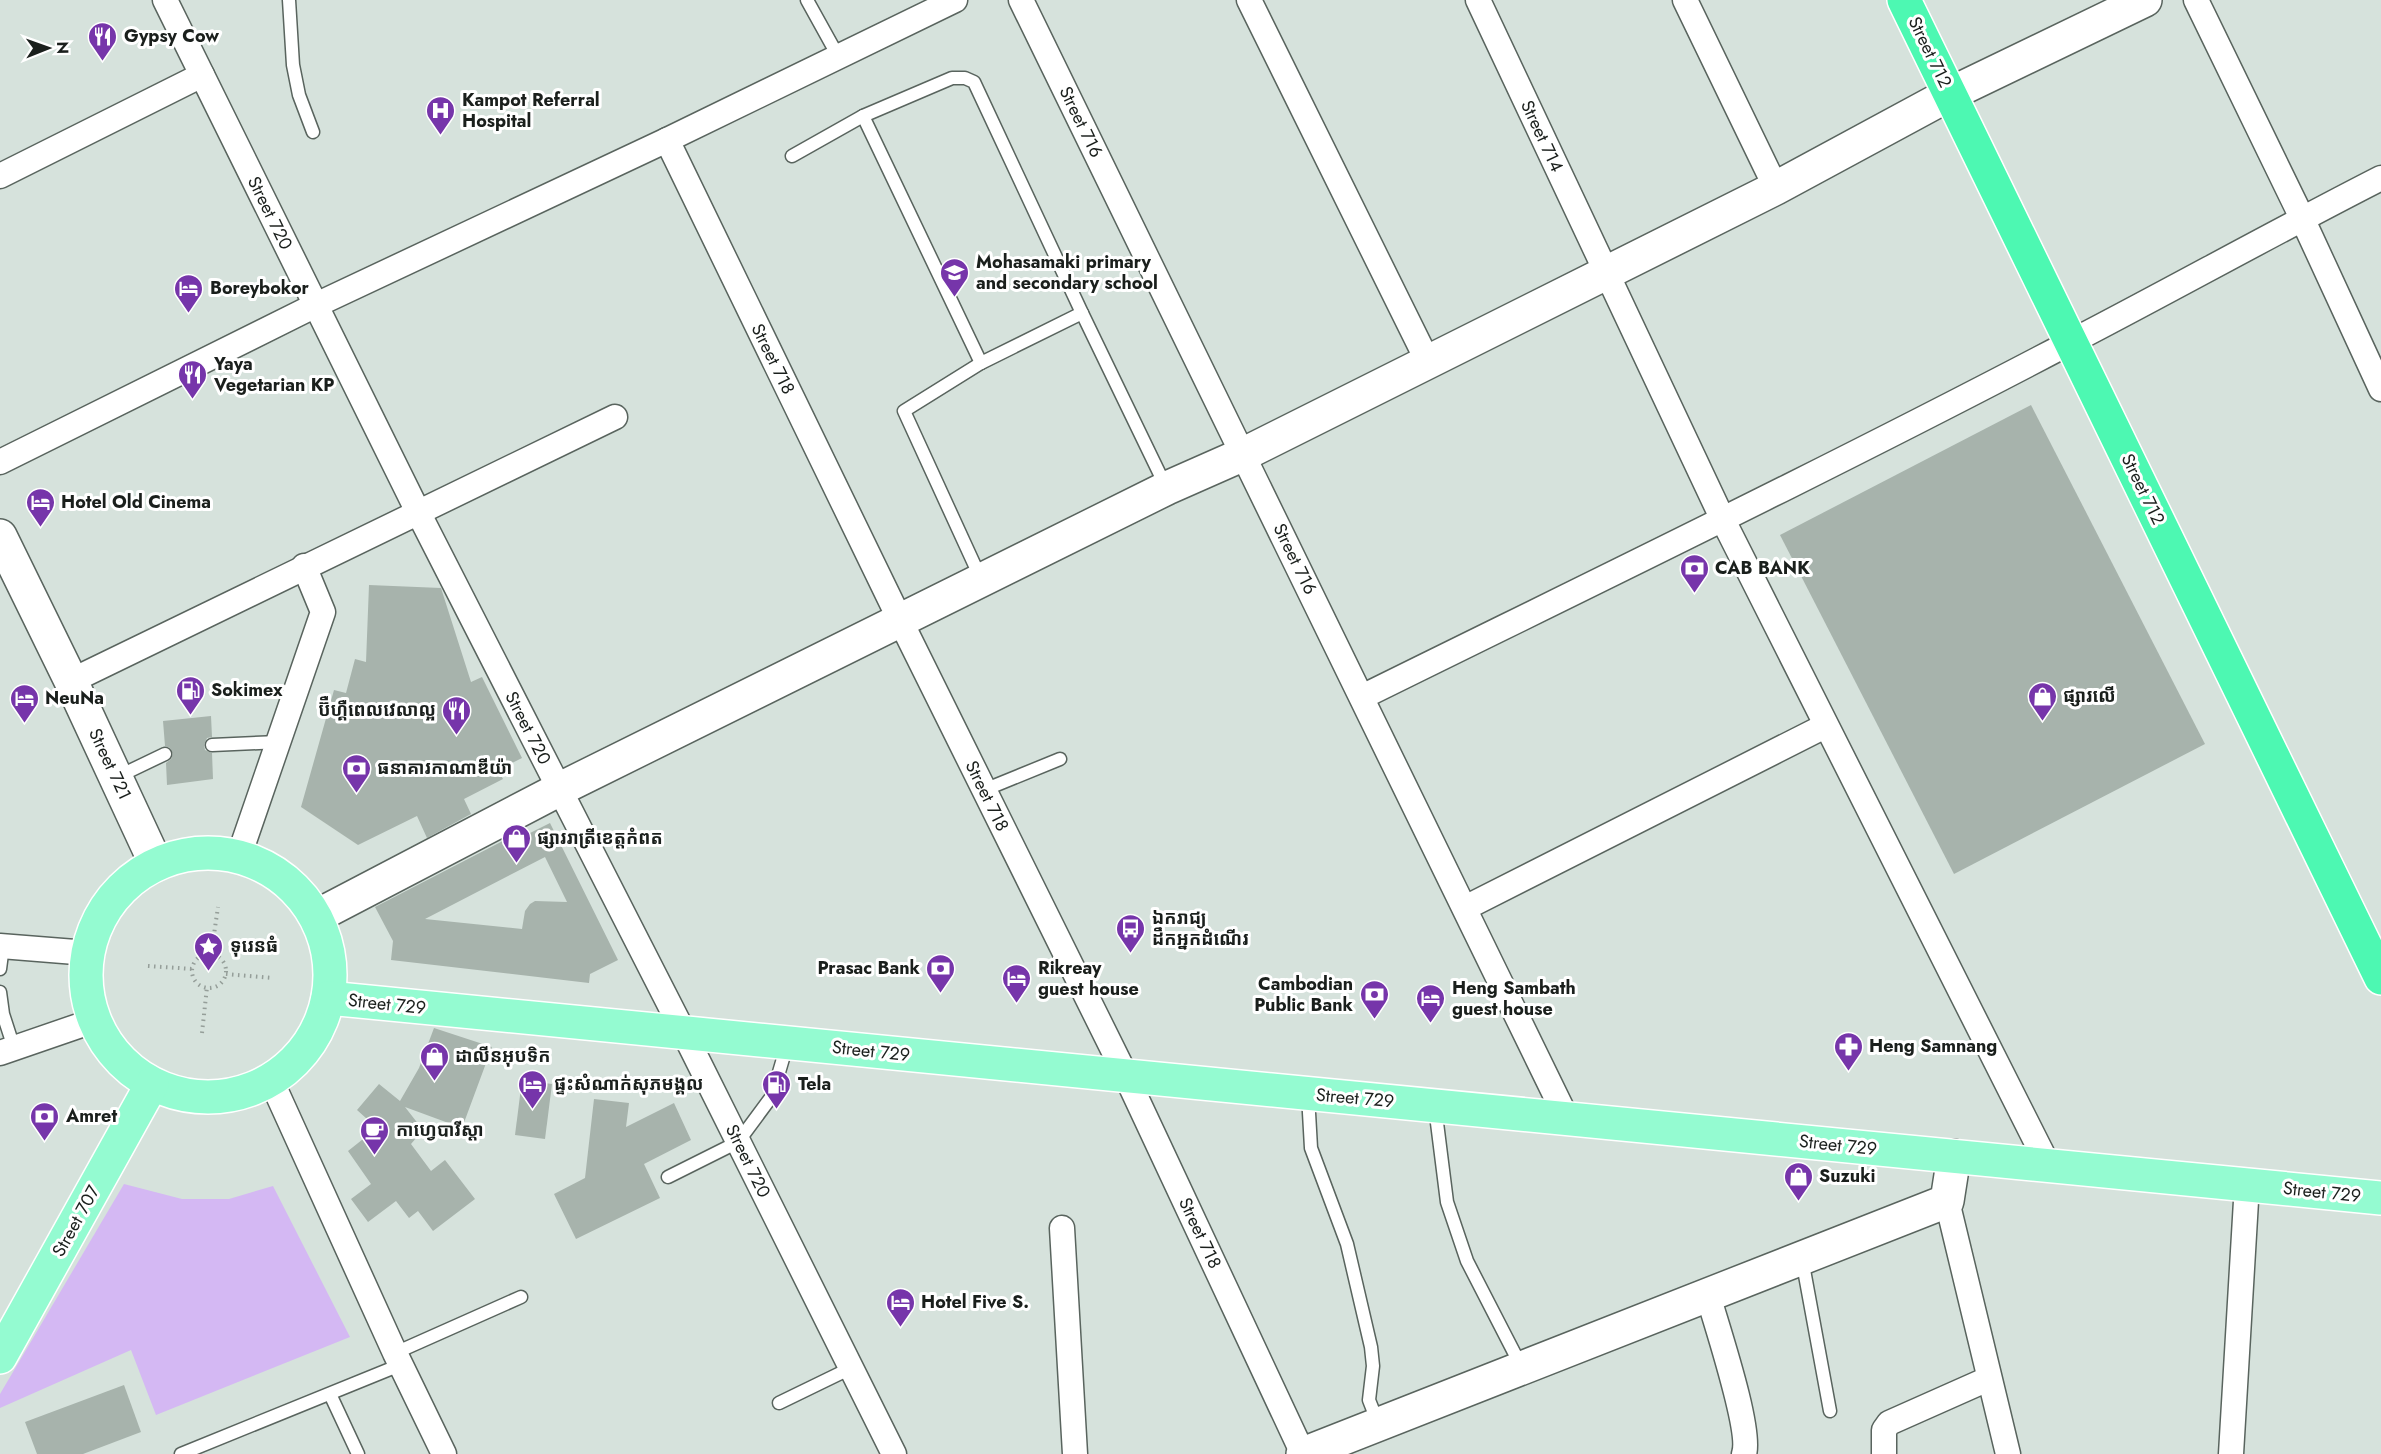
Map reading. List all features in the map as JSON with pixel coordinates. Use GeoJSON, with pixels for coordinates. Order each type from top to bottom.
{"type":"FeatureCollection","features":[{"type":"Feature","properties":{"kind":"highway","name":"Street 712"},"geometry":{"type":"LineString","coordinates":[[1904,0],[2381,978]]}},
{"type":"Feature","properties":{"kind":"main road"},"geometry":{"type":"LineString","coordinates":[[201,852],[239,856],[274,871],[303,898],[317,916],[329,958],[331,975],[323,1019],[308,1046],[288,1067],[271,1080],[241,1093],[206,1098],[173,1092],[152,1084],[122,1062],[93,1021],[86,988],[88,953],[93,933],[104,910],[131,880],[156,864],[178,855],[201,852]]}},
{"type":"Feature","properties":{"kind":"main road","name":"Street 729"},"geometry":{"type":"LineString","coordinates":[[328,998],[2381,1197]]}},
{"type":"Feature","properties":{"kind":"main road","name":"Street 707"},"geometry":{"type":"LineString","coordinates":[[0,1357],[152,1084]]}},
{"type":"Feature","properties":{"kind":"street","name":"Street 720"},"geometry":{"type":"LineString","coordinates":[[165,0],[418,512],[684,1033],[894,1454]]}},
{"type":"Feature","properties":{"kind":"street"},"geometry":{"type":"LineString","coordinates":[[0,462],[316,305],[667,140],[955,0]]}},
{"type":"Feature","properties":{"kind":"street","name":"Street 716"},"geometry":{"type":"LineString","coordinates":[[1021,0],[1567,1119]]}},
{"type":"Feature","properties":{"kind":"street"},"geometry":{"type":"LineString","coordinates":[[1249,0],[1428,362]]}},
{"type":"Feature","properties":{"kind":"street","name":"Street 714"},"geometry":{"type":"LineString","coordinates":[[1478,0],[1722,520],[2048,1165]]}},
{"type":"Feature","properties":{"kind":"street"},"geometry":{"type":"LineString","coordinates":[[1685,0],[1776,188]]}},
{"type":"Feature","properties":{"kind":"street"},"geometry":{"type":"LineString","coordinates":[[317,916],[560,789],[981,579],[1167,488],[1244,454],[1776,188],[1950,94],[2145,0]]}},
{"type":"Feature","properties":{"kind":"street"},"geometry":{"type":"LineString","coordinates":[[2196,0],[2302,218],[2381,389]]}},
{"type":"Feature","properties":{"kind":"street"},"geometry":{"type":"LineString","coordinates":[[0,176],[202,75]]}},
{"type":"Feature","properties":{"kind":"street","name":"Street 718"},"geometry":{"type":"LineString","coordinates":[[667,140],[900,620],[1126,1076],[1303,1454]]}},
{"type":"Feature","properties":{"kind":"street"},"geometry":{"type":"LineString","coordinates":[[1362,697],[1722,520],[2072,342],[2381,178]]}},
{"type":"Feature","properties":{"kind":"street"},"geometry":{"type":"LineString","coordinates":[[71,681],[615,417]]}},
{"type":"Feature","properties":{"kind":"street","name":"Street 721"},"geometry":{"type":"LineString","coordinates":[[0,536],[71,681],[156,864]]}},
{"type":"Feature","properties":{"kind":"street"},"geometry":{"type":"LineString","coordinates":[[239,856],[323,612],[304,566]]}},
{"type":"Feature","properties":{"kind":"street"},"geometry":{"type":"LineString","coordinates":[[1465,908],[1825,726]]}},
{"type":"Feature","properties":{"kind":"street"},"geometry":{"type":"LineString","coordinates":[[1,954],[88,953]]}},
{"type":"Feature","properties":{"kind":"street"},"geometry":{"type":"LineString","coordinates":[[7,1051],[93,1021]]}},
{"type":"Feature","properties":{"kind":"street"},"geometry":{"type":"LineString","coordinates":[[271,1080],[398,1359],[444,1454]]}},
{"type":"Feature","properties":{"kind":"street"},"geometry":{"type":"LineString","coordinates":[[1953,1156],[1947,1201],[1988,1379],[2008,1454]]}},
{"type":"Feature","properties":{"kind":"street"},"geometry":{"type":"LineString","coordinates":[[2231,1454],[2247,1184]]}},
{"type":"Feature","properties":{"kind":"street"},"geometry":{"type":"LineString","coordinates":[[1303,1454],[1947,1201]]}},
{"type":"Feature","properties":{"kind":"street"},"geometry":{"type":"LineString","coordinates":[[1062,1228],[1076,1454]]}},
{"type":"Feature","properties":{"kind":"street"},"geometry":{"type":"LineString","coordinates":[[1708,1295],[1733,1379],[1744,1435],[1744,1454]]}},
{"type":"Feature","properties":{"kind":"street"},"geometry":{"type":"LineString","coordinates":[[1884,1454],[1884,1430],[1889,1423],[1988,1379]]}},
{"type":"Feature","properties":{"kind":"lane"},"geometry":{"type":"LineString","coordinates":[[289,0],[293,65],[299,95],[313,132]]}},
{"type":"Feature","properties":{"kind":"lane"},"geometry":{"type":"LineString","coordinates":[[807,0],[838,57]]}},
{"type":"Feature","properties":{"kind":"lane"},"geometry":{"type":"LineString","coordinates":[[792,156],[863,116],[952,78],[965,78],[974,82],[1082,314],[1167,488]]}},
{"type":"Feature","properties":{"kind":"lane"},"geometry":{"type":"LineString","coordinates":[[863,116],[981,363]]}},
{"type":"Feature","properties":{"kind":"lane"},"geometry":{"type":"LineString","coordinates":[[981,579],[904,411],[981,363],[1082,314]]}},
{"type":"Feature","properties":{"kind":"lane"},"geometry":{"type":"LineString","coordinates":[[212,745],[279,742]]}},
{"type":"Feature","properties":{"kind":"lane"},"geometry":{"type":"LineString","coordinates":[[116,777],[165,754]]}},
{"type":"Feature","properties":{"kind":"lane"},"geometry":{"type":"LineString","coordinates":[[984,790],[1059,759]]}},
{"type":"Feature","properties":{"kind":"lane"},"geometry":{"type":"LineString","coordinates":[[0,992],[7,1051]]}},
{"type":"Feature","properties":{"kind":"lane"},"geometry":{"type":"LineString","coordinates":[[668,1178],[738,1142],[772,1096],[787,1043]]}},
{"type":"Feature","properties":{"kind":"lane"},"geometry":{"type":"LineString","coordinates":[[1308,1094],[1311,1148],[1347,1244],[1371,1347],[1373,1366],[1369,1400],[1378,1425]]}},
{"type":"Feature","properties":{"kind":"lane"},"geometry":{"type":"LineString","coordinates":[[1435,1106],[1450,1212],[1467,1261],[1522,1368]]}},
{"type":"Feature","properties":{"kind":"lane"},"geometry":{"type":"LineString","coordinates":[[1802,1258],[1830,1411]]}},
{"type":"Feature","properties":{"kind":"lane"},"geometry":{"type":"LineString","coordinates":[[181,1454],[330,1394],[521,1297]]}},
{"type":"Feature","properties":{"kind":"lane"},"geometry":{"type":"LineString","coordinates":[[779,1403],[851,1368]]}},
{"type":"Feature","properties":{"kind":"lane"},"geometry":{"type":"LineString","coordinates":[[330,1394],[358,1454]]}},
{"type":"Feature","properties":{"kind":"path"},"geometry":{"type":"LineString","coordinates":[[211,955],[218,907]]}},
{"type":"Feature","properties":{"kind":"path"},"geometry":{"type":"LineString","coordinates":[[211,955],[220,958],[224,963],[226,974],[216,987],[200,985],[196,981],[193,969],[200,957],[211,955]]}},
{"type":"Feature","properties":{"kind":"path"},"geometry":{"type":"LineString","coordinates":[[148,966],[193,969]]}},
{"type":"Feature","properties":{"kind":"path"},"geometry":{"type":"LineString","coordinates":[[226,974],[273,978]]}},
{"type":"Feature","properties":{"kind":"path"},"geometry":{"type":"LineString","coordinates":[[202,1033],[207,987]]}},
{"type":"Feature","properties":{"kind":"shaded area"},"geometry":{"type":"Polygon","coordinates":[[[124,1184],[182,1199],[229,1199],[273,1186],[350,1337],[156,1415],[131,1350],[0,1408],[0,1394],[124,1184]]]}},
{"type":"Feature","properties":{"kind":"building"},"geometry":{"type":"Polygon","coordinates":[[[2031,405],[2205,744],[1954,874],[1780,535],[2031,405]]]}},
{"type":"Feature","properties":{"kind":"building"},"geometry":{"type":"Polygon","coordinates":[[[369,585],[441,588],[471,682],[482,677],[522,758],[498,770],[503,779],[464,799],[471,814],[427,838],[417,816],[358,845],[301,807],[334,690],[346,693],[355,659],[366,662],[369,585]]]}},
{"type":"Feature","properties":{"kind":"building"},"geometry":{"type":"Polygon","coordinates":[[[211,716],[212,737],[207,738],[204,745],[205,750],[212,753],[213,779],[167,785],[166,763],[173,754],[170,748],[165,746],[163,721],[211,716]]]}},
{"type":"Feature","properties":{"kind":"building"},"geometry":{"type":"Polygon","coordinates":[[[550,823],[618,960],[590,974],[589,983],[391,960],[393,941],[375,907],[526,829],[528,834],[550,823]],[[545,857],[425,919],[522,929],[525,911],[535,901],[567,902],[545,857]]]}},
{"type":"Feature","properties":{"kind":"building"},"geometry":{"type":"Polygon","coordinates":[[[434,1028],[492,1047],[462,1128],[405,1107],[423,1130],[411,1144],[431,1171],[445,1160],[475,1199],[433,1231],[418,1211],[409,1218],[396,1201],[368,1222],[351,1199],[371,1184],[348,1151],[377,1128],[357,1110],[379,1084],[400,1101],[419,1068],[434,1028]]]}},
{"type":"Feature","properties":{"kind":"building","name":"ផ្ទះសំណាក់សុភមង្គល"},"geometry":{"type":"Polygon","coordinates":[[[522,1080],[552,1084],[545,1139],[515,1135],[522,1080]]]}},
{"type":"Feature","properties":{"kind":"building"},"geometry":{"type":"Polygon","coordinates":[[[594,1099],[629,1103],[626,1127],[674,1103],[691,1140],[644,1164],[660,1198],[576,1239],[554,1194],[585,1178],[594,1099]]]}},
{"type":"Feature","properties":{"kind":"building"},"geometry":{"type":"Polygon","coordinates":[[[124,1385],[141,1432],[83,1454],[37,1454],[25,1422],[124,1385]]]}},
{"type":"Feature","properties":{"kind":"place","name":"Gypsy Cow"},"geometry":{"type":"Point","coordinates":[103,62]}},
{"type":"Feature","properties":{"kind":"place","name":"Kampot Referral Hospital"},"geometry":{"type":"Point","coordinates":[441,136]}},
{"type":"Feature","properties":{"kind":"place","name":"Mohasamaki primary and secondary school"},"geometry":{"type":"Point","coordinates":[955,298]}},
{"type":"Feature","properties":{"kind":"place","name":"Boreybokor"},"geometry":{"type":"Point","coordinates":[189,314]}},
{"type":"Feature","properties":{"kind":"place","name":"Yaya Vegetarian KP"},"geometry":{"type":"Point","coordinates":[193,400]}},
{"type":"Feature","properties":{"kind":"place","name":"Hotel Old Cinema"},"geometry":{"type":"Point","coordinates":[40,528]}},
{"type":"Feature","properties":{"kind":"place","name":"CAB BANK"},"geometry":{"type":"Point","coordinates":[1694,594]}},
{"type":"Feature","properties":{"kind":"place","name":"Sokimex"},"geometry":{"type":"Point","coordinates":[190,716]}},
{"type":"Feature","properties":{"kind":"place","name":"ផ្សារលើ"},"geometry":{"type":"Point","coordinates":[2042,722]}},
{"type":"Feature","properties":{"kind":"place","name":"NeuNa"},"geometry":{"type":"Point","coordinates":[24,724]}},
{"type":"Feature","properties":{"kind":"place","name":"ប៊ឺហ្គឺពេលវេលាល្អ"},"geometry":{"type":"Point","coordinates":[457,736]}},
{"type":"Feature","properties":{"kind":"place","name":"ធនាគារកាណាឌីយ៉ា"},"geometry":{"type":"Point","coordinates":[356,794]}},
{"type":"Feature","properties":{"kind":"place","name":"ផ្សាររាត្រីខេត្តកំពត"},"geometry":{"type":"Point","coordinates":[516,864]}},
{"type":"Feature","properties":{"kind":"place","name":"ឯករាជ្យ ដឹកអ្នកដំណើរ"},"geometry":{"type":"Point","coordinates":[1131,954]}},
{"type":"Feature","properties":{"kind":"place","name":"ទុរេនធំ"},"geometry":{"type":"Point","coordinates":[209,972]}},
{"type":"Feature","properties":{"kind":"place","name":"Prasac Bank"},"geometry":{"type":"Point","coordinates":[941,994]}},
{"type":"Feature","properties":{"kind":"place","name":"Rikreay guest house"},"geometry":{"type":"Point","coordinates":[1017,1004]}},
{"type":"Feature","properties":{"kind":"place","name":"Cambodian Public Bank"},"geometry":{"type":"Point","coordinates":[1374,1020]}},
{"type":"Feature","properties":{"kind":"place","name":"Heng Sambath guest house"},"geometry":{"type":"Point","coordinates":[1431,1024]}},
{"type":"Feature","properties":{"kind":"place","name":"Heng Samnang"},"geometry":{"type":"Point","coordinates":[1848,1072]}},
{"type":"Feature","properties":{"kind":"place","name":"ដាលីនអុបទិក"},"geometry":{"type":"Point","coordinates":[434,1082]}},
{"type":"Feature","properties":{"kind":"place","name":"ផ្ទះសំណាក់សុភមង្គល"},"geometry":{"type":"Point","coordinates":[533,1110]}},
{"type":"Feature","properties":{"kind":"place","name":"Tela"},"geometry":{"type":"Point","coordinates":[777,1110]}},
{"type":"Feature","properties":{"kind":"place","name":"Amret"},"geometry":{"type":"Point","coordinates":[45,1142]}},
{"type":"Feature","properties":{"kind":"place","name":"កាហ្វេបារីស្តា"},"geometry":{"type":"Point","coordinates":[375,1156]}},
{"type":"Feature","properties":{"kind":"place","name":"Suzuki"},"geometry":{"type":"Point","coordinates":[1798,1202]}},
{"type":"Feature","properties":{"kind":"place","name":"Hotel Five S."},"geometry":{"type":"Point","coordinates":[900,1328]}}]}
